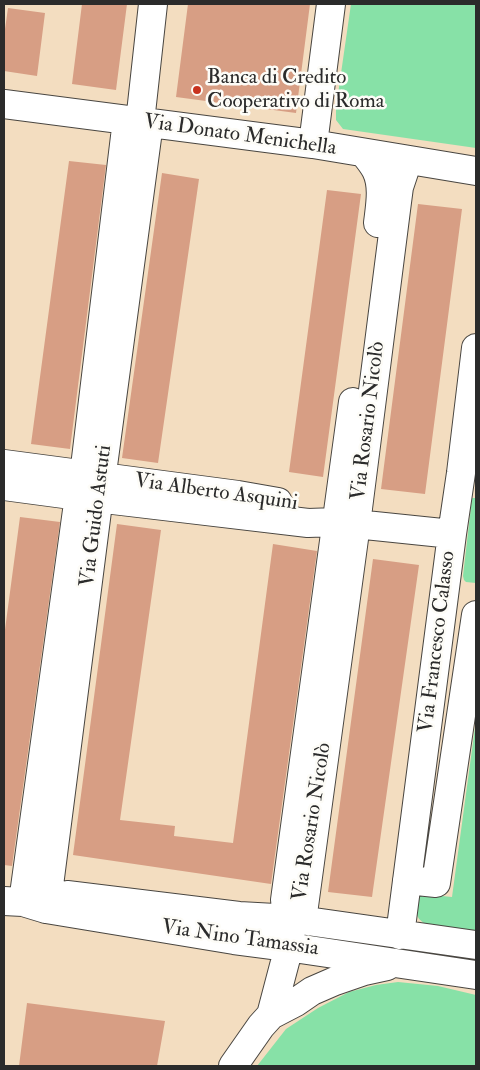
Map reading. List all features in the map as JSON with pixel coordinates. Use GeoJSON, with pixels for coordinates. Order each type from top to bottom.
{"type":"FeatureCollection","features":[{"type":"Feature","properties":{"kind":"street","name":"Via Guido Astuti"},"geometry":{"type":"LineString","coordinates":[[25,897],[91,487],[153,4]]}},
{"type":"Feature","properties":{"kind":"street"},"geometry":{"type":"LineString","coordinates":[[313,144],[330,4]]}},
{"type":"Feature","properties":{"kind":"street","name":"Via Donato Menichella"},"geometry":{"type":"LineString","coordinates":[[4,104],[313,144],[476,170]]}},
{"type":"Feature","properties":{"kind":"street","name":"Via Rosario Nicolò"},"geometry":{"type":"LineString","coordinates":[[346,523],[381,200],[376,168],[364,153]]}},
{"type":"Feature","properties":{"kind":"street","name":"Via Rosario Nicolò"},"geometry":{"type":"LineString","coordinates":[[293,919],[285,900],[399,187],[408,160]]}},
{"type":"Feature","properties":{"kind":"street","name":"Via Francesco Calasso"},"geometry":{"type":"LineString","coordinates":[[400,935],[452,534],[469,474],[476,348]]}},
{"type":"Feature","properties":{"kind":"street","name":"Via Alberto Asquini"},"geometry":{"type":"LineString","coordinates":[[4,464],[91,487],[308,523],[346,523],[452,534]]}},
{"type":"Feature","properties":{"kind":"street","name":"Via Alberto Asquini"},"geometry":{"type":"LineString","coordinates":[[4,486],[91,487]]}},
{"type":"Feature","properties":{"kind":"street"},"geometry":{"type":"LineString","coordinates":[[444,596],[476,601]]}},
{"type":"Feature","properties":{"kind":"street"},"geometry":{"type":"LineString","coordinates":[[407,880],[436,883],[476,615]]}},
{"type":"Feature","properties":{"kind":"street","name":"Via Nino Tamassia"},"geometry":{"type":"LineString","coordinates":[[25,897],[293,919],[476,945]]}},
{"type":"Feature","properties":{"kind":"street","name":"Via Nino Tamassia"},"geometry":{"type":"LineString","coordinates":[[25,897],[234,940],[476,975]]}},
{"type":"Feature","properties":{"kind":"street"},"geometry":{"type":"LineString","coordinates":[[271,1015],[293,919]]}},
{"type":"Feature","properties":{"kind":"street"},"geometry":{"type":"LineString","coordinates":[[233,1066],[271,1015],[312,991],[335,981],[364,971],[401,964]]}},
{"type":"Feature","properties":{"kind":"green space"},"geometry":{"type":"Polygon","coordinates":[[[351,4],[476,4],[476,148],[343,129],[336,120],[336,108],[351,4]]]}},
{"type":"Feature","properties":{"kind":"green space"},"geometry":{"type":"Polygon","coordinates":[[[472,498],[476,498],[476,583],[466,582],[463,576],[472,498]]]}},
{"type":"Feature","properties":{"kind":"green space"},"geometry":{"type":"Polygon","coordinates":[[[476,720],[476,932],[427,926],[419,919],[416,913],[419,896],[422,894],[452,897],[476,720]]]}},
{"type":"Feature","properties":{"kind":"green space"},"geometry":{"type":"Polygon","coordinates":[[[398,982],[438,986],[476,995],[476,1066],[257,1066],[286,1029],[318,1008],[349,992],[398,982]]]}},
{"type":"Feature","properties":{"kind":"building"},"geometry":{"type":"Polygon","coordinates":[[[82,4],[127,4],[116,90],[72,84],[82,4]]]}},
{"type":"Feature","properties":{"kind":"building"},"geometry":{"type":"Polygon","coordinates":[[[188,4],[310,4],[296,113],[176,97],[188,4]]]}},
{"type":"Feature","properties":{"kind":"building"},"geometry":{"type":"Polygon","coordinates":[[[8,8],[45,13],[37,76],[4,71],[4,36],[8,8]]]}},
{"type":"Feature","properties":{"kind":"building"},"geometry":{"type":"Polygon","coordinates":[[[69,161],[106,165],[70,449],[31,444],[69,161]]]}},
{"type":"Feature","properties":{"kind":"building"},"geometry":{"type":"Polygon","coordinates":[[[162,173],[199,179],[158,463],[122,458],[162,173]]]}},
{"type":"Feature","properties":{"kind":"building"},"geometry":{"type":"Polygon","coordinates":[[[327,190],[361,194],[323,477],[289,472],[327,190]]]}},
{"type":"Feature","properties":{"kind":"building"},"geometry":{"type":"Polygon","coordinates":[[[418,204],[462,209],[425,494],[381,489],[418,204]]]}},
{"type":"Feature","properties":{"kind":"building"},"geometry":{"type":"Polygon","coordinates":[[[20,517],[60,522],[12,866],[4,865],[4,637],[20,517]]]}},
{"type":"Feature","properties":{"kind":"building"},"geometry":{"type":"Polygon","coordinates":[[[117,524],[161,530],[120,820],[175,826],[174,836],[233,843],[273,544],[317,551],[271,884],[73,855],[117,524]]]}},
{"type":"Feature","properties":{"kind":"building"},"geometry":{"type":"Polygon","coordinates":[[[373,559],[419,565],[372,897],[328,892],[373,559]]]}},
{"type":"Feature","properties":{"kind":"building"},"geometry":{"type":"Polygon","coordinates":[[[27,1003],[165,1021],[157,1066],[19,1066],[27,1003]]]}},
{"type":"Feature","properties":{"kind":"place","name":"Banca di Credito Cooperativo di Roma"},"geometry":{"type":"Point","coordinates":[197,90]}}]}
